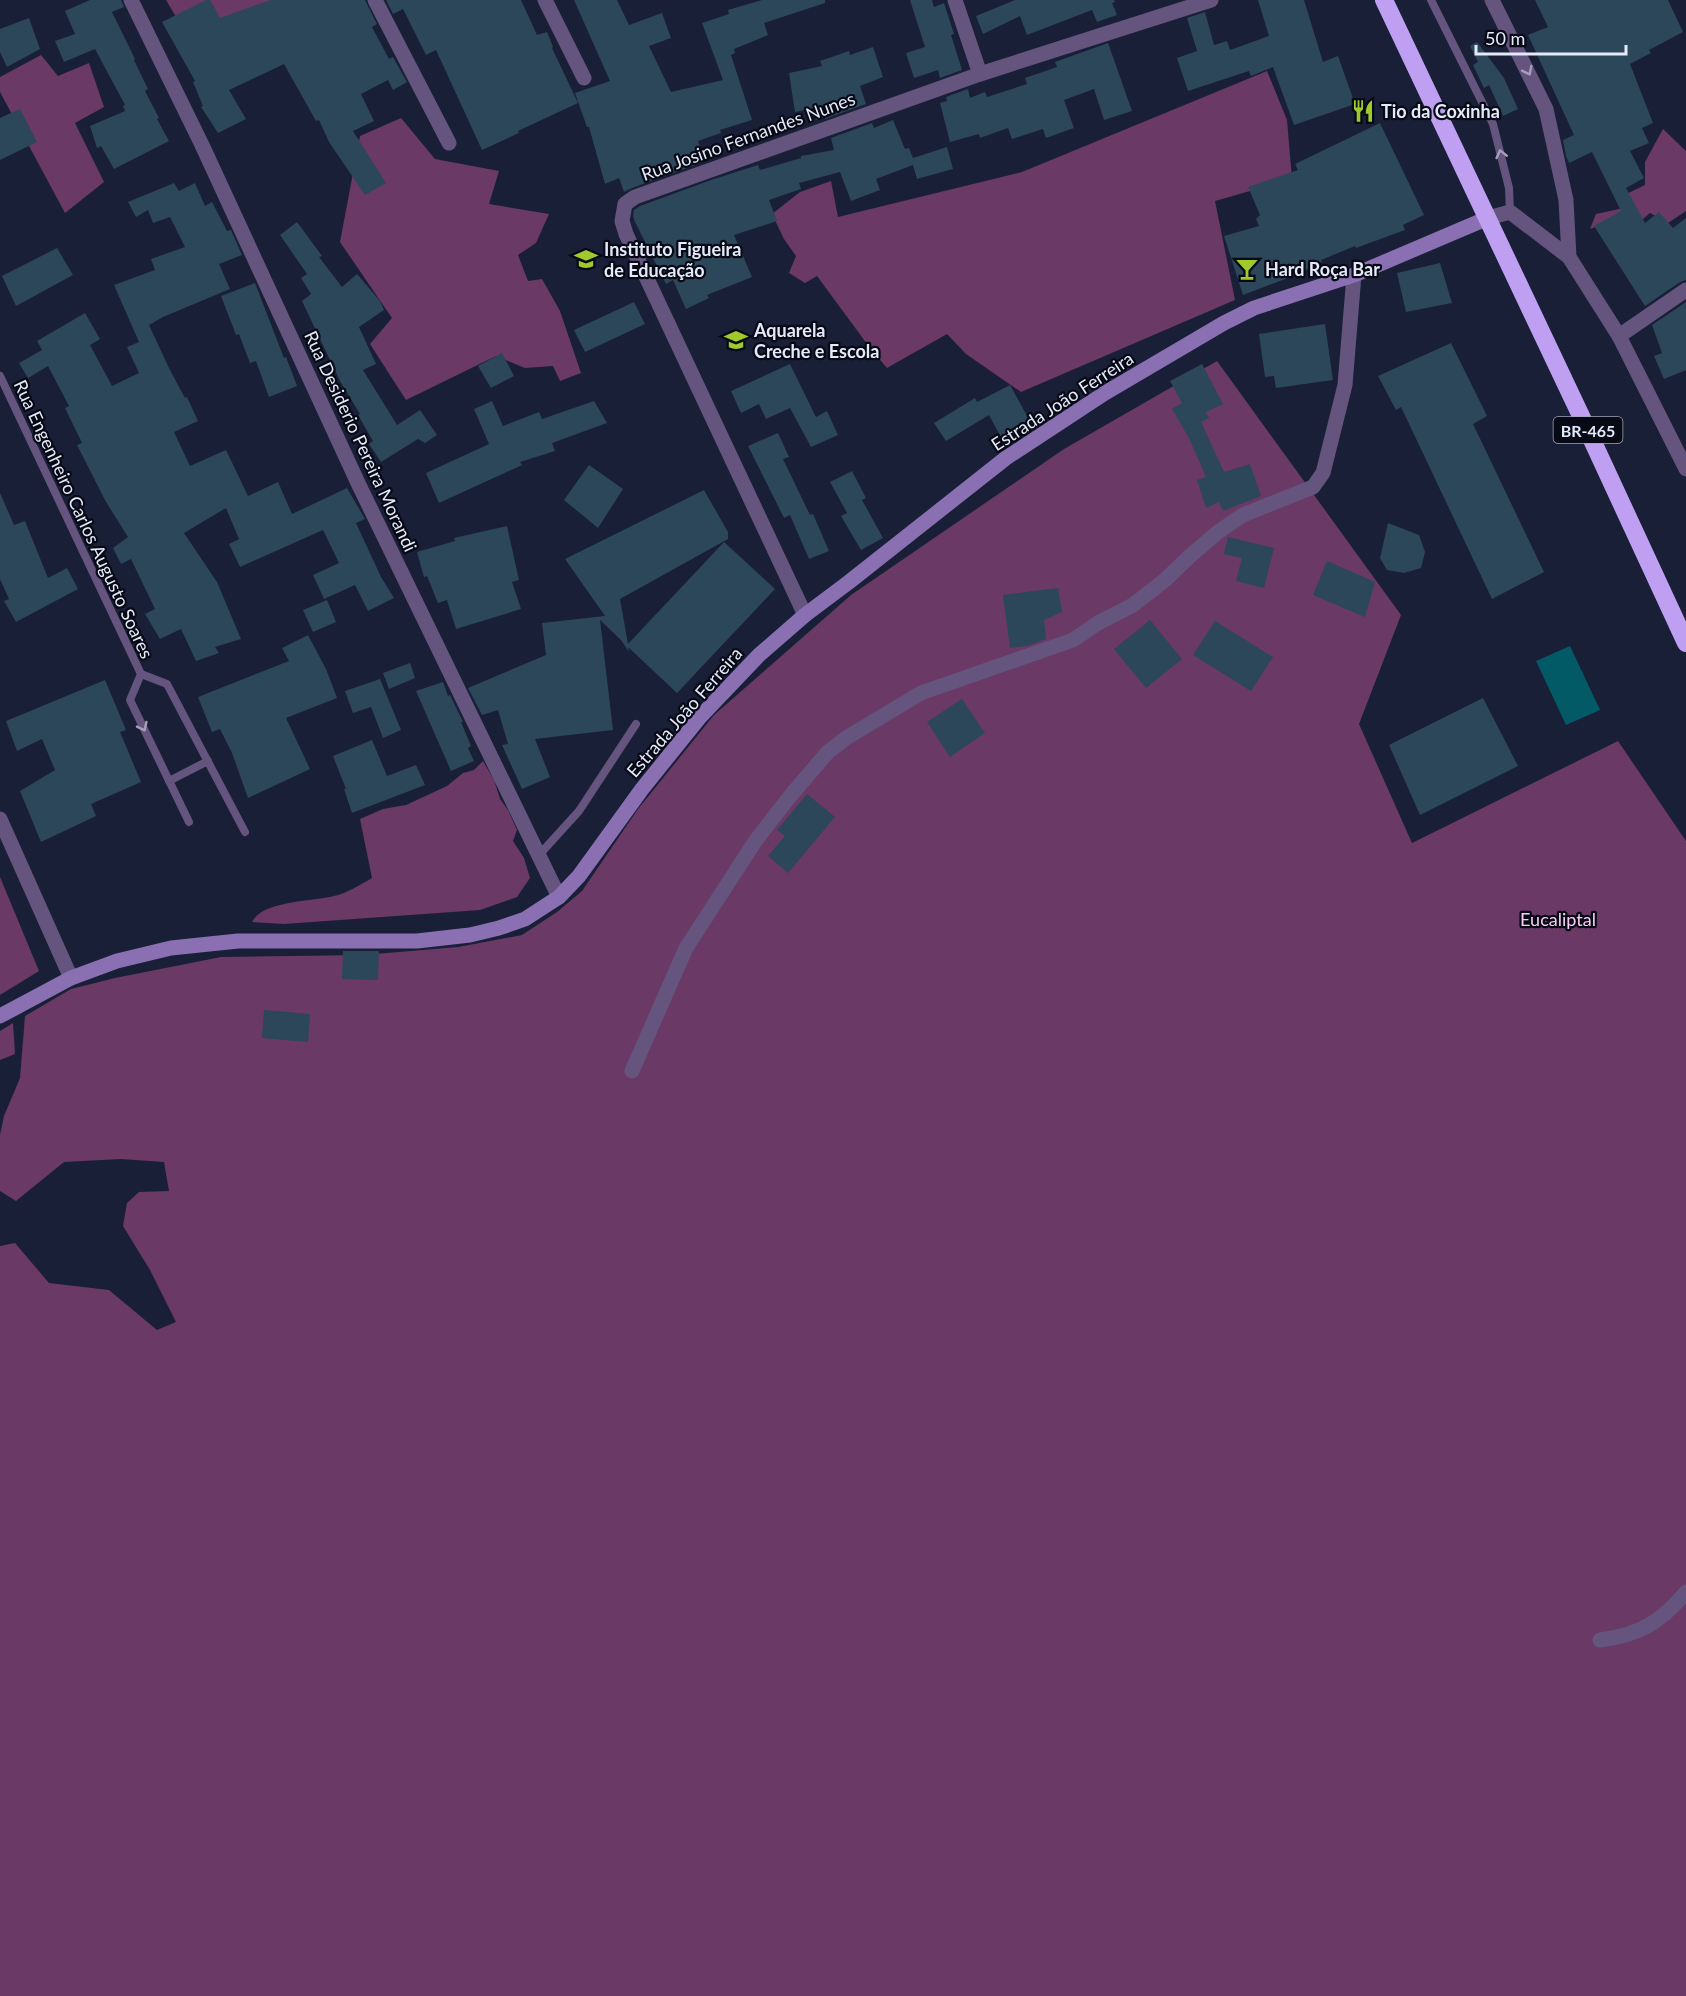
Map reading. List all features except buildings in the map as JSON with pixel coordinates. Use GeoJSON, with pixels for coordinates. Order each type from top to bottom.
{"type":"FeatureCollection","features":[{"type":"Feature","properties":{"kind":"highway","name":"BR-465"},"geometry":{"type":"LineString","coordinates":[[1384,0],[1686,643]]}},
{"type":"Feature","properties":{"kind":"street","name":"Rua Desiderio Pereira Morandi"},"geometry":{"type":"LineString","coordinates":[[131,0],[202,145],[358,483],[559,897]]}},
{"type":"Feature","properties":{"kind":"street"},"geometry":{"type":"LineString","coordinates":[[375,0],[449,143]]}},
{"type":"Feature","properties":{"kind":"street"},"geometry":{"type":"LineString","coordinates":[[545,0],[584,78]]}},
{"type":"Feature","properties":{"kind":"street"},"geometry":{"type":"LineString","coordinates":[[955,0],[980,74]]}},
{"type":"Feature","properties":{"kind":"street","name":"Rua Josino Fernandes Nunes"},"geometry":{"type":"LineString","coordinates":[[805,615],[626,234],[623,212],[626,204],[635,197],[980,74],[1211,0]]}},
{"type":"Feature","properties":{"kind":"street"},"geometry":{"type":"LineString","coordinates":[[1492,0],[1546,109],[1566,200],[1569,257]]}},
{"type":"Feature","properties":{"kind":"street"},"geometry":{"type":"LineString","coordinates":[[1488,218],[1510,212],[1569,257],[1618,336],[1686,469]]}},
{"type":"Feature","properties":{"kind":"street","name":"Estrada João Ferreira"},"geometry":{"type":"LineString","coordinates":[[0,1016],[71,978],[141,954],[238,941],[417,941],[454,938],[512,924],[531,916],[559,897],[591,861],[642,789],[700,717],[759,654],[805,615],[1006,458],[1105,393],[1224,323],[1254,308],[1354,275],[1488,218]]}},
{"type":"Feature","properties":{"kind":"street"},"geometry":{"type":"LineString","coordinates":[[632,1071],[686,948],[756,840],[827,753],[846,738],[921,693],[1073,640],[1098,623],[1133,605],[1165,580],[1218,532],[1244,515],[1313,487],[1323,473],[1345,385],[1354,275]]}},
{"type":"Feature","properties":{"kind":"street"},"geometry":{"type":"LineString","coordinates":[[1618,336],[1686,290]]}},
{"type":"Feature","properties":{"kind":"street"},"geometry":{"type":"LineString","coordinates":[[0,819],[71,978]]}},
{"type":"Feature","properties":{"kind":"street"},"geometry":{"type":"LineString","coordinates":[[1600,1640],[1636,1633],[1658,1622],[1686,1592]]}},
{"type":"Feature","properties":{"kind":"lane"},"geometry":{"type":"LineString","coordinates":[[1431,0],[1493,124],[1509,188],[1510,212]]}},
{"type":"Feature","properties":{"kind":"lane","name":"Rua Engenheiro Carlos Augusto Soares"},"geometry":{"type":"LineString","coordinates":[[0,376],[141,674],[167,684],[245,832]]}},
{"type":"Feature","properties":{"kind":"lane","name":"Rua Engenheiro Carlos Augusto Soares"},"geometry":{"type":"LineString","coordinates":[[141,674],[130,700],[189,822]]}},
{"type":"Feature","properties":{"kind":"lane"},"geometry":{"type":"LineString","coordinates":[[539,855],[579,811],[636,724]]}},
{"type":"Feature","properties":{"kind":"lane"},"geometry":{"type":"LineString","coordinates":[[169,781],[208,761]]}},
{"type":"Feature","properties":{"kind":"green space"},"geometry":{"type":"Polygon","coordinates":[[[166,0],[304,0],[280,12],[256,5],[239,24],[189,39],[166,0]]]}},
{"type":"Feature","properties":{"kind":"green space"},"geometry":{"type":"Polygon","coordinates":[[[41,55],[58,76],[89,63],[104,107],[75,123],[104,182],[65,213],[0,92],[0,77],[41,55]]]}},
{"type":"Feature","properties":{"kind":"green space"},"geometry":{"type":"Polygon","coordinates":[[[1267,71],[1287,120],[1292,179],[1215,201],[1235,300],[1021,392],[966,354],[947,334],[887,368],[817,276],[805,283],[789,273],[796,256],[784,239],[772,214],[800,192],[831,181],[838,217],[1022,172],[1267,71]]]}},
{"type":"Feature","properties":{"kind":"green space"},"geometry":{"type":"Polygon","coordinates":[[[401,118],[435,159],[499,171],[489,204],[549,214],[536,243],[518,255],[528,281],[542,279],[560,311],[581,373],[560,381],[553,366],[525,368],[496,356],[406,400],[370,344],[392,318],[340,242],[360,136],[401,118]]]}},
{"type":"Feature","properties":{"kind":"green space"},"geometry":{"type":"Polygon","coordinates":[[[1663,129],[1686,151],[1686,211],[1668,223],[1650,213],[1621,238],[1608,222],[1590,229],[1596,214],[1624,208],[1620,197],[1645,185],[1645,162],[1663,129]]]}},
{"type":"Feature","properties":{"kind":"green space","name":"Eucaliptal"},"geometry":{"type":"Polygon","coordinates":[[[1217,361],[1401,615],[1359,724],[1412,843],[1618,741],[1686,841],[1686,1996],[0,1996],[0,1246],[15,1243],[49,1283],[109,1290],[157,1330],[176,1322],[150,1270],[123,1226],[127,1203],[139,1192],[169,1191],[164,1162],[121,1159],[64,1162],[16,1201],[0,1191],[0,1135],[4,1116],[20,1078],[25,1016],[71,989],[221,957],[363,955],[458,947],[522,935],[557,912],[582,891],[638,809],[714,715],[851,595],[1064,449],[1217,361]]]}},
{"type":"Feature","properties":{"kind":"green space"},"geometry":{"type":"Polygon","coordinates":[[[483,761],[517,830],[513,841],[524,858],[530,878],[517,897],[480,910],[284,924],[252,922],[266,910],[289,903],[339,895],[372,878],[360,819],[383,809],[406,805],[447,786],[463,773],[474,770],[483,761]]]}},
{"type":"Feature","properties":{"kind":"green space"},"geometry":{"type":"Polygon","coordinates":[[[0,877],[39,971],[0,995],[0,877]]]}},
{"type":"Feature","properties":{"kind":"green space"},"geometry":{"type":"Polygon","coordinates":[[[13,1023],[15,1054],[0,1060],[0,1031],[13,1023]]]}},
{"type":"Feature","properties":{"kind":"shaded area"},"geometry":{"type":"Polygon","coordinates":[[[1570,646],[1600,710],[1566,725],[1536,661],[1570,646]]]}},
{"type":"Feature","properties":{"kind":"place","name":"Tio da Coxinha"},"geometry":{"type":"Point","coordinates":[1363,111]}},
{"type":"Feature","properties":{"kind":"place","name":"Instituto Figueira de Educação"},"geometry":{"type":"Point","coordinates":[586,259]}},
{"type":"Feature","properties":{"kind":"place","name":"Hard Roça Bar"},"geometry":{"type":"Point","coordinates":[1247,269]}},
{"type":"Feature","properties":{"kind":"place","name":"Aquarela Creche e Escola"},"geometry":{"type":"Point","coordinates":[736,340]}}]}
